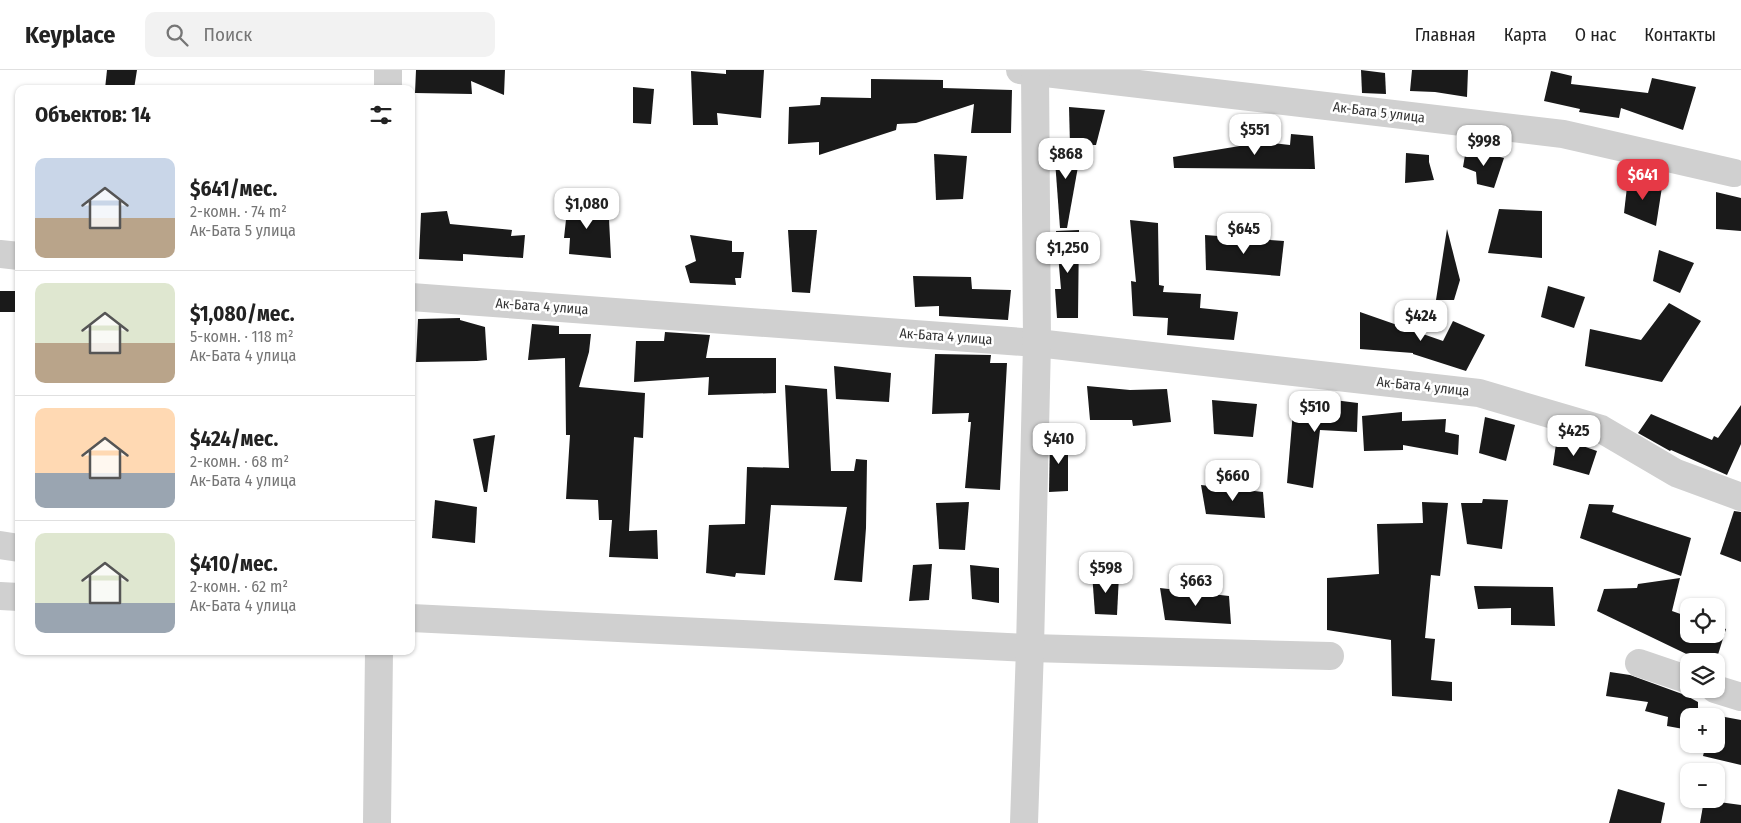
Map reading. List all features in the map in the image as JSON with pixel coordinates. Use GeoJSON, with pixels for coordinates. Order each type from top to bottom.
{"type":"FeatureCollection","features":[{"type":"Feature","properties":{"kind":"street"},"geometry":{"type":"LineString","coordinates":[[388,70],[388,85]]}},
{"type":"Feature","properties":{"kind":"street"},"geometry":{"type":"LineString","coordinates":[[1024,823],[1037,343],[1030,70]]}},
{"type":"Feature","properties":{"kind":"street","name":"Ак-Бата 5 улица"},"geometry":{"type":"LineString","coordinates":[[1030,70],[1563,134],[1734,173]]}},
{"type":"Feature","properties":{"kind":"street"},"geometry":{"type":"LineString","coordinates":[[0,254],[15,256]]}},
{"type":"Feature","properties":{"kind":"street","name":"Ак-Бата 4 улица"},"geometry":{"type":"LineString","coordinates":[[415,296],[1037,343],[1479,392],[1601,429],[1676,473],[1741,497]]}},
{"type":"Feature","properties":{"kind":"street"},"geometry":{"type":"LineString","coordinates":[[0,545],[15,547]]}},
{"type":"Feature","properties":{"kind":"street"},"geometry":{"type":"LineString","coordinates":[[0,596],[15,597]]}},
{"type":"Feature","properties":{"kind":"street"},"geometry":{"type":"LineString","coordinates":[[415,618],[1030,648],[1330,656]]}},
{"type":"Feature","properties":{"kind":"street"},"geometry":{"type":"LineString","coordinates":[[377,823],[379,655]]}},
{"type":"Feature","properties":{"kind":"street"},"geometry":{"type":"LineString","coordinates":[[1639,663],[1680,677]]}},
{"type":"Feature","properties":{"kind":"street"},"geometry":{"type":"LineString","coordinates":[[1725,692],[1741,697]]}},
{"type":"Feature","properties":{"kind":"building"},"geometry":{"type":"Polygon","coordinates":[[[107,70],[137,70],[135,85],[105,85],[107,70]]]}},
{"type":"Feature","properties":{"kind":"building"},"geometry":{"type":"Polygon","coordinates":[[[416,70],[505,70],[504,95],[471,81],[472,94],[415,93],[416,70]]]}},
{"type":"Feature","properties":{"kind":"building"},"geometry":{"type":"Polygon","coordinates":[[[726,70],[764,70],[761,118],[717,113],[718,125],[693,125],[691,71],[726,74],[726,70]]]}},
{"type":"Feature","properties":{"kind":"building"},"geometry":{"type":"Polygon","coordinates":[[[1361,70],[1385,73],[1386,94],[1362,93],[1361,70]]]}},
{"type":"Feature","properties":{"kind":"building"},"geometry":{"type":"Polygon","coordinates":[[[1412,70],[1468,70],[1467,97],[1435,92],[1410,91],[1412,70]]]}},
{"type":"Feature","properties":{"kind":"building"},"geometry":{"type":"Polygon","coordinates":[[[1551,71],[1572,76],[1571,84],[1648,93],[1652,78],[1696,87],[1683,130],[1621,108],[1619,118],[1579,112],[1580,109],[1544,101],[1551,71]]]}},
{"type":"Feature","properties":{"kind":"building"},"geometry":{"type":"Polygon","coordinates":[[[871,79],[943,80],[943,88],[1012,90],[1011,133],[971,133],[974,104],[916,123],[897,124],[896,130],[819,155],[819,142],[788,144],[789,107],[820,105],[821,97],[871,98],[871,79]]]}},
{"type":"Feature","properties":{"kind":"building"},"geometry":{"type":"Polygon","coordinates":[[[633,87],[654,89],[651,124],[633,123],[633,87]]]}},
{"type":"Feature","properties":{"kind":"building"},"geometry":{"type":"Polygon","coordinates":[[[1069,107],[1105,110],[1096,145],[1070,145],[1069,107]]]}},
{"type":"Feature","properties":{"kind":"building"},"geometry":{"type":"Polygon","coordinates":[[[1291,134],[1313,136],[1315,169],[1174,168],[1173,157],[1264,142],[1290,145],[1291,134]]]}},
{"type":"Feature","properties":{"kind":"building"},"geometry":{"type":"Polygon","coordinates":[[[1054,147],[1081,150],[1067,228],[1060,228],[1054,147]]]}},
{"type":"Feature","properties":{"kind":"building"},"geometry":{"type":"Polygon","coordinates":[[[1466,149],[1504,158],[1494,188],[1477,184],[1476,172],[1463,167],[1466,149]]]}},
{"type":"Feature","properties":{"kind":"building"},"geometry":{"type":"Polygon","coordinates":[[[1406,153],[1429,155],[1434,180],[1405,183],[1406,153]]]}},
{"type":"Feature","properties":{"kind":"building"},"geometry":{"type":"Polygon","coordinates":[[[934,154],[967,156],[963,199],[936,200],[934,154]]]}},
{"type":"Feature","properties":{"kind":"building"},"geometry":{"type":"Polygon","coordinates":[[[1628,178],[1662,187],[1656,226],[1624,213],[1628,178]]]}},
{"type":"Feature","properties":{"kind":"building"},"geometry":{"type":"Polygon","coordinates":[[[1716,192],[1741,198],[1741,231],[1716,229],[1716,192]]]}},
{"type":"Feature","properties":{"kind":"building"},"geometry":{"type":"Polygon","coordinates":[[[568,201],[600,203],[600,218],[609,219],[611,258],[569,254],[570,238],[564,238],[568,201]]]}},
{"type":"Feature","properties":{"kind":"building"},"geometry":{"type":"Polygon","coordinates":[[[1499,209],[1542,211],[1542,258],[1488,253],[1499,209]]]}},
{"type":"Feature","properties":{"kind":"building"},"geometry":{"type":"Polygon","coordinates":[[[447,211],[450,224],[512,230],[511,236],[525,235],[523,258],[463,254],[463,261],[419,259],[421,213],[447,211]]]}},
{"type":"Feature","properties":{"kind":"building"},"geometry":{"type":"Polygon","coordinates":[[[1130,220],[1158,223],[1159,285],[1164,286],[1163,292],[1201,294],[1200,308],[1238,312],[1234,340],[1167,335],[1168,318],[1133,316],[1131,281],[1136,282],[1130,220]]]}},
{"type":"Feature","properties":{"kind":"building"},"geometry":{"type":"Polygon","coordinates":[[[1447,229],[1460,280],[1454,300],[1436,300],[1447,229]]]}},
{"type":"Feature","properties":{"kind":"building"},"geometry":{"type":"Polygon","coordinates":[[[788,230],[817,230],[810,293],[792,292],[788,230]]]}},
{"type":"Feature","properties":{"kind":"building"},"geometry":{"type":"Polygon","coordinates":[[[1079,230],[1078,318],[1057,318],[1055,289],[1061,289],[1056,231],[1079,230]]]}},
{"type":"Feature","properties":{"kind":"building"},"geometry":{"type":"Polygon","coordinates":[[[690,235],[732,241],[732,252],[744,252],[741,278],[735,278],[736,285],[690,283],[685,266],[696,261],[690,235]]]}},
{"type":"Feature","properties":{"kind":"building"},"geometry":{"type":"Polygon","coordinates":[[[1205,235],[1284,241],[1280,276],[1206,270],[1205,235]]]}},
{"type":"Feature","properties":{"kind":"building"},"geometry":{"type":"Polygon","coordinates":[[[1659,250],[1694,263],[1680,293],[1653,281],[1659,250]]]}},
{"type":"Feature","properties":{"kind":"building"},"geometry":{"type":"Polygon","coordinates":[[[913,276],[971,277],[972,289],[1011,290],[1008,320],[939,316],[939,306],[915,307],[913,276]]]}},
{"type":"Feature","properties":{"kind":"building"},"geometry":{"type":"Polygon","coordinates":[[[1548,286],[1585,297],[1574,328],[1541,317],[1548,286]]]}},
{"type":"Feature","properties":{"kind":"building"},"geometry":{"type":"Polygon","coordinates":[[[0,291],[15,291],[15,312],[0,312],[0,291]]]}},
{"type":"Feature","properties":{"kind":"building"},"geometry":{"type":"Polygon","coordinates":[[[1669,303],[1701,321],[1662,382],[1585,366],[1590,329],[1641,340],[1669,303]]]}},
{"type":"Feature","properties":{"kind":"building"},"geometry":{"type":"Polygon","coordinates":[[[1360,312],[1443,341],[1453,321],[1485,335],[1466,371],[1413,353],[1360,349],[1360,312]]]}},
{"type":"Feature","properties":{"kind":"building"},"geometry":{"type":"Polygon","coordinates":[[[460,318],[460,320],[485,327],[487,360],[416,362],[418,319],[460,318]]]}},
{"type":"Feature","properties":{"kind":"building"},"geometry":{"type":"Polygon","coordinates":[[[532,324],[559,326],[559,334],[591,334],[589,352],[579,387],[645,393],[643,438],[634,437],[629,531],[657,530],[658,559],[609,557],[612,520],[599,520],[598,500],[566,499],[570,435],[566,435],[565,358],[528,360],[532,324]]]}},
{"type":"Feature","properties":{"kind":"building"},"geometry":{"type":"Polygon","coordinates":[[[665,332],[710,335],[706,358],[776,358],[776,393],[708,395],[709,377],[634,382],[636,341],[664,341],[665,332]]]}},
{"type":"Feature","properties":{"kind":"building"},"geometry":{"type":"Polygon","coordinates":[[[935,354],[991,355],[990,363],[1007,363],[1000,490],[965,488],[971,422],[968,422],[969,413],[932,414],[935,354]]]}},
{"type":"Feature","properties":{"kind":"building"},"geometry":{"type":"Polygon","coordinates":[[[834,366],[891,373],[889,402],[836,399],[834,366]]]}},
{"type":"Feature","properties":{"kind":"building"},"geometry":{"type":"Polygon","coordinates":[[[785,385],[827,389],[831,471],[854,471],[856,459],[867,460],[866,528],[862,582],[834,580],[847,507],[771,505],[765,575],[736,573],[735,577],[706,573],[709,525],[745,524],[747,467],[789,468],[785,385]]]}},
{"type":"Feature","properties":{"kind":"building"},"geometry":{"type":"Polygon","coordinates":[[[1087,386],[1130,390],[1167,389],[1171,422],[1133,426],[1132,420],[1090,420],[1087,386]]]}},
{"type":"Feature","properties":{"kind":"building"},"geometry":{"type":"Polygon","coordinates":[[[1310,397],[1358,403],[1357,432],[1320,430],[1313,488],[1287,483],[1294,399],[1310,397]]]}},
{"type":"Feature","properties":{"kind":"building"},"geometry":{"type":"Polygon","coordinates":[[[1212,400],[1257,404],[1253,437],[1214,434],[1212,400]]]}},
{"type":"Feature","properties":{"kind":"building"},"geometry":{"type":"Polygon","coordinates":[[[1741,405],[1741,444],[1727,475],[1670,451],[1638,433],[1651,414],[1712,440],[1714,436],[1718,438],[1741,405]]]}},
{"type":"Feature","properties":{"kind":"building"},"geometry":{"type":"Polygon","coordinates":[[[1402,412],[1402,421],[1446,419],[1445,432],[1459,435],[1458,455],[1403,445],[1403,450],[1364,451],[1362,416],[1402,412]]]}},
{"type":"Feature","properties":{"kind":"building"},"geometry":{"type":"Polygon","coordinates":[[[1485,417],[1515,425],[1506,461],[1479,453],[1485,417]]]}},
{"type":"Feature","properties":{"kind":"building"},"geometry":{"type":"Polygon","coordinates":[[[495,435],[487,492],[484,492],[473,439],[495,435]]]}},
{"type":"Feature","properties":{"kind":"building"},"geometry":{"type":"Polygon","coordinates":[[[1557,437],[1597,451],[1589,475],[1553,465],[1557,437]]]}},
{"type":"Feature","properties":{"kind":"building"},"geometry":{"type":"Polygon","coordinates":[[[1050,439],[1068,439],[1068,491],[1049,492],[1050,439]]]}},
{"type":"Feature","properties":{"kind":"building"},"geometry":{"type":"Polygon","coordinates":[[[1201,485],[1263,492],[1265,518],[1206,514],[1201,485]]]}},
{"type":"Feature","properties":{"kind":"building"},"geometry":{"type":"Polygon","coordinates":[[[1483,499],[1508,500],[1502,549],[1467,544],[1461,503],[1482,503],[1483,499]]]}},
{"type":"Feature","properties":{"kind":"building"},"geometry":{"type":"Polygon","coordinates":[[[435,500],[477,507],[475,543],[432,538],[435,500]]]}},
{"type":"Feature","properties":{"kind":"building"},"geometry":{"type":"Polygon","coordinates":[[[969,502],[965,550],[939,549],[936,503],[969,502]]]}},
{"type":"Feature","properties":{"kind":"building"},"geometry":{"type":"Polygon","coordinates":[[[1422,502],[1448,503],[1440,576],[1431,575],[1425,638],[1435,639],[1431,680],[1452,682],[1452,701],[1392,696],[1391,640],[1327,630],[1327,578],[1379,574],[1377,524],[1423,523],[1422,502]]]}},
{"type":"Feature","properties":{"kind":"building"},"geometry":{"type":"Polygon","coordinates":[[[1589,504],[1614,505],[1612,512],[1691,538],[1681,576],[1580,538],[1589,504]]]}},
{"type":"Feature","properties":{"kind":"building"},"geometry":{"type":"Polygon","coordinates":[[[1734,511],[1741,512],[1741,562],[1720,554],[1734,511]]]}},
{"type":"Feature","properties":{"kind":"building"},"geometry":{"type":"Polygon","coordinates":[[[932,564],[929,600],[909,601],[913,565],[932,564]]]}},
{"type":"Feature","properties":{"kind":"building"},"geometry":{"type":"Polygon","coordinates":[[[970,565],[999,568],[999,603],[972,599],[970,565]]]}},
{"type":"Feature","properties":{"kind":"building"},"geometry":{"type":"Polygon","coordinates":[[[1092,573],[1119,575],[1117,615],[1095,614],[1092,573]]]}},
{"type":"Feature","properties":{"kind":"building"},"geometry":{"type":"Polygon","coordinates":[[[1680,578],[1672,611],[1680,614],[1680,643],[1722,643],[1718,653],[1684,653],[1597,611],[1604,589],[1637,588],[1638,584],[1680,578]]]}},
{"type":"Feature","properties":{"kind":"building"},"geometry":{"type":"Polygon","coordinates":[[[1474,586],[1553,587],[1555,626],[1511,625],[1511,608],[1478,609],[1474,586]]]}},
{"type":"Feature","properties":{"kind":"building"},"geometry":{"type":"Polygon","coordinates":[[[1160,588],[1229,596],[1231,624],[1165,620],[1160,588]]]}},
{"type":"Feature","properties":{"kind":"building"},"geometry":{"type":"Polygon","coordinates":[[[1610,672],[1630,675],[1680,693],[1680,698],[1691,698],[1698,702],[1698,708],[1680,708],[1680,728],[1667,726],[1668,717],[1645,711],[1648,702],[1606,696],[1610,672]]]}},
{"type":"Feature","properties":{"kind":"building"},"geometry":{"type":"Polygon","coordinates":[[[1725,717],[1741,720],[1741,765],[1703,756],[1704,753],[1725,753],[1725,717]]]}},
{"type":"Feature","properties":{"kind":"building"},"geometry":{"type":"Polygon","coordinates":[[[1618,789],[1665,803],[1661,823],[1609,823],[1618,789]]]}},
{"type":"Feature","properties":{"kind":"building"},"geometry":{"type":"Polygon","coordinates":[[[1725,803],[1741,805],[1741,823],[1700,823],[1703,808],[1725,808],[1725,803]]]}}]}
